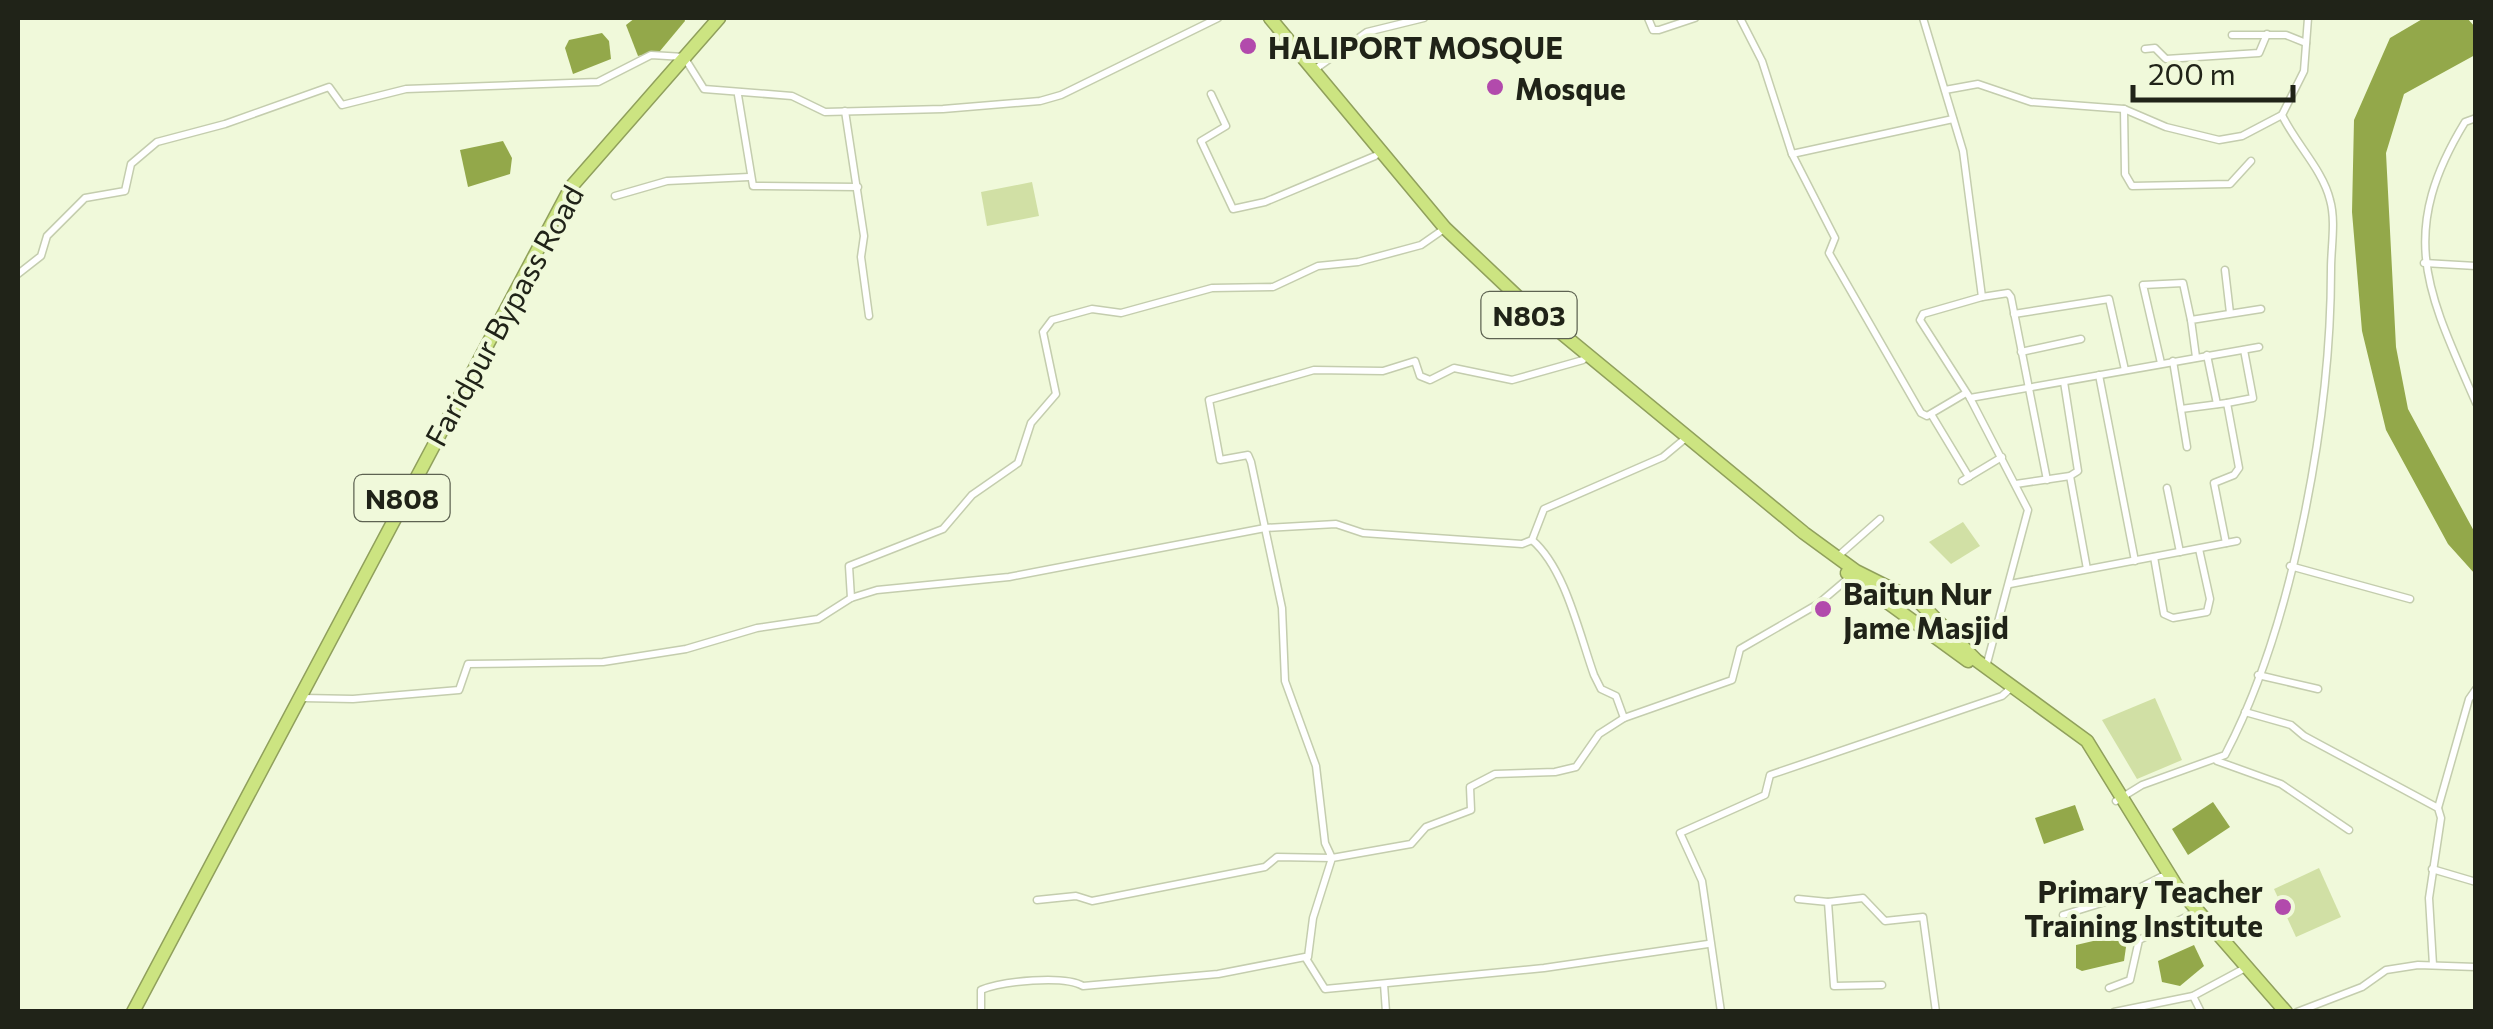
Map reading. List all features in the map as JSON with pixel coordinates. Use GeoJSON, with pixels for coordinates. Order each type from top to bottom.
{"type":"FeatureCollection","features":[{"type":"Feature","properties":{"kind":"highway","name":"Faridpur Bypass Road"},"geometry":{"type":"LineString","coordinates":[[133,1012],[301,698],[408,486],[571,186],[719,18]]}},
{"type":"Feature","properties":{"kind":"highway","name":"N803"},"geometry":{"type":"LineString","coordinates":[[1261,18],[1442,230],[1583,360],[1629,392]]}},
{"type":"Feature","properties":{"kind":"highway","name":"N803"},"geometry":{"type":"LineString","coordinates":[[1270,18],[1375,156],[1410,192]]}},
{"type":"Feature","properties":{"kind":"highway","name":"N803"},"geometry":{"type":"LineString","coordinates":[[1518,301],[1843,566],[2086,742],[2161,877],[2190,916],[2286,1012]]}},
{"type":"Feature","properties":{"kind":"highway","name":"N803"},"geometry":{"type":"LineString","coordinates":[[1843,566],[1920,603],[1984,670]]}},
{"type":"Feature","properties":{"kind":"highway","name":"N803"},"geometry":{"type":"LineString","coordinates":[[2118,799],[2177,887],[2277,1012]]}},
{"type":"Feature","properties":{"kind":"street"},"geometry":{"type":"LineString","coordinates":[[18,274],[41,256],[47,236],[84,198],[125,191],[130,164],[158,142],[225,124],[329,87],[342,105],[406,89],[598,82],[651,56],[684,57],[704,89],[738,95],[792,96],[825,112],[943,110],[1051,99],[1218,18]]}},
{"type":"Feature","properties":{"kind":"street"},"geometry":{"type":"LineString","coordinates":[[1313,70],[1367,32],[1424,18]]}},
{"type":"Feature","properties":{"kind":"street"},"geometry":{"type":"LineString","coordinates":[[1648,18],[1653,30],[1695,18]]}},
{"type":"Feature","properties":{"kind":"street"},"geometry":{"type":"LineString","coordinates":[[1740,18],[1762,61],[1792,154],[1835,238],[1829,253],[1920,412],[1931,414],[1968,396],[2259,347]]}},
{"type":"Feature","properties":{"kind":"street"},"geometry":{"type":"LineString","coordinates":[[1923,18],[1968,176],[1971,237],[1982,297]]}},
{"type":"Feature","properties":{"kind":"street"},"geometry":{"type":"LineString","coordinates":[[1945,90],[1978,84],[2031,102],[2124,109],[2166,127],[2219,140],[2242,136],[2282,115],[2304,71],[2308,18]]}},
{"type":"Feature","properties":{"kind":"street"},"geometry":{"type":"LineString","coordinates":[[2232,35],[2267,34],[2306,43]]}},
{"type":"Feature","properties":{"kind":"street"},"geometry":{"type":"LineString","coordinates":[[2144,49],[2155,48],[2166,60],[2260,53],[2267,34]]}},
{"type":"Feature","properties":{"kind":"street"},"geometry":{"type":"LineString","coordinates":[[1211,94],[1226,126],[1201,141],[1233,209],[1265,202],[1375,156]]}},
{"type":"Feature","properties":{"kind":"street"},"geometry":{"type":"LineString","coordinates":[[738,95],[749,178],[756,188],[858,187]]}},
{"type":"Feature","properties":{"kind":"street"},"geometry":{"type":"LineString","coordinates":[[2124,109],[2125,174],[2132,186],[2230,184],[2250,161]]}},
{"type":"Feature","properties":{"kind":"street"},"geometry":{"type":"LineString","coordinates":[[845,110],[858,187],[869,316]]}},
{"type":"Feature","properties":{"kind":"street"},"geometry":{"type":"LineString","coordinates":[[2118,799],[2142,785],[2225,754],[2258,675],[2290,566],[2316,442],[2328,349],[2332,204],[2282,115]]}},
{"type":"Feature","properties":{"kind":"street"},"geometry":{"type":"LineString","coordinates":[[1792,154],[1953,118]]}},
{"type":"Feature","properties":{"kind":"street"},"geometry":{"type":"LineString","coordinates":[[2476,118],[2465,122],[2436,175],[2424,263],[2434,311],[2476,403]]}},
{"type":"Feature","properties":{"kind":"street"},"geometry":{"type":"LineString","coordinates":[[616,196],[667,181],[749,178]]}},
{"type":"Feature","properties":{"kind":"street"},"geometry":{"type":"LineString","coordinates":[[851,598],[849,566],[943,528],[972,496],[1018,463],[1031,423],[1056,394],[1045,324],[1092,309],[1121,313],[1212,288],[1273,287],[1318,266],[1411,248],[1442,230]]}},
{"type":"Feature","properties":{"kind":"street"},"geometry":{"type":"LineString","coordinates":[[2424,263],[2476,266]]}},
{"type":"Feature","properties":{"kind":"street"},"geometry":{"type":"LineString","coordinates":[[2225,270],[2230,313]]}},
{"type":"Feature","properties":{"kind":"street"},"geometry":{"type":"LineString","coordinates":[[2161,363],[2143,285],[2182,283],[2196,357]]}},
{"type":"Feature","properties":{"kind":"street"},"geometry":{"type":"LineString","coordinates":[[1984,670],[2028,520],[2002,457],[1920,317],[2008,293],[2047,480]]}},
{"type":"Feature","properties":{"kind":"street"},"geometry":{"type":"LineString","coordinates":[[2014,314],[2109,299],[2125,370]]}},
{"type":"Feature","properties":{"kind":"street"},"geometry":{"type":"LineString","coordinates":[[2191,320],[2260,310]]}},
{"type":"Feature","properties":{"kind":"street"},"geometry":{"type":"LineString","coordinates":[[2021,352],[2081,340]]}},
{"type":"Feature","properties":{"kind":"street"},"geometry":{"type":"LineString","coordinates":[[2181,409],[2253,398],[2244,350]]}},
{"type":"Feature","properties":{"kind":"street"},"geometry":{"type":"LineString","coordinates":[[2207,355],[2217,404]]}},
{"type":"Feature","properties":{"kind":"street"},"geometry":{"type":"LineString","coordinates":[[1583,360],[1512,380],[1454,368],[1430,380],[1420,376],[1415,361],[1383,371],[1314,370],[1208,402],[1219,458],[1249,456],[1282,608],[1284,681],[1316,766],[1325,843],[1332,858],[1313,918],[1308,957],[1321,988],[1384,984],[1708,944]]}},
{"type":"Feature","properties":{"kind":"street"},"geometry":{"type":"LineString","coordinates":[[2173,361],[2187,447]]}},
{"type":"Feature","properties":{"kind":"street"},"geometry":{"type":"LineString","coordinates":[[2099,375],[2135,561]]}},
{"type":"Feature","properties":{"kind":"street"},"geometry":{"type":"LineString","coordinates":[[2016,484],[2070,476],[2079,463],[2064,382]]}},
{"type":"Feature","properties":{"kind":"street"},"geometry":{"type":"LineString","coordinates":[[2226,544],[2214,483],[2239,473],[2227,403]]}},
{"type":"Feature","properties":{"kind":"street"},"geometry":{"type":"LineString","coordinates":[[1931,414],[1965,479],[2002,457]]}},
{"type":"Feature","properties":{"kind":"street"},"geometry":{"type":"LineString","coordinates":[[1532,540],[1544,509],[1632,472],[1686,438]]}},
{"type":"Feature","properties":{"kind":"street"},"geometry":{"type":"LineString","coordinates":[[2070,476],[2088,569]]}},
{"type":"Feature","properties":{"kind":"street"},"geometry":{"type":"LineString","coordinates":[[2167,488],[2180,552]]}},
{"type":"Feature","properties":{"kind":"street"},"geometry":{"type":"LineString","coordinates":[[1037,900],[1118,896],[1264,868],[1276,857],[1332,858],[1411,844],[1426,827],[1472,810],[1470,787],[1495,774],[1555,772],[1576,767],[1599,734],[1624,718],[1732,680],[1740,649],[1818,604],[1880,519]]}},
{"type":"Feature","properties":{"kind":"street"},"geometry":{"type":"LineString","coordinates":[[301,698],[353,699],[459,690],[468,664],[603,662],[686,649],[757,628],[818,619],[851,598],[897,587],[951,584],[1101,562],[1265,528],[1336,524],[1363,532],[1512,545],[1532,540]]}},
{"type":"Feature","properties":{"kind":"street"},"geometry":{"type":"LineString","coordinates":[[1532,540],[1548,553],[1558,571],[1594,675],[1601,688],[1616,696],[1624,718]]}},
{"type":"Feature","properties":{"kind":"street"},"geometry":{"type":"LineString","coordinates":[[2010,584],[2237,542]]}},
{"type":"Feature","properties":{"kind":"street"},"geometry":{"type":"LineString","coordinates":[[2154,557],[2168,618],[2206,612],[2210,600],[2199,548]]}},
{"type":"Feature","properties":{"kind":"street"},"geometry":{"type":"LineString","coordinates":[[2290,566],[2410,599]]}},
{"type":"Feature","properties":{"kind":"street"},"geometry":{"type":"LineString","coordinates":[[2258,675],[2318,690]]}},
{"type":"Feature","properties":{"kind":"street"},"geometry":{"type":"LineString","coordinates":[[1722,1012],[1708,944],[1702,881],[1680,833],[1765,795],[1770,774],[2010,689]]}},
{"type":"Feature","properties":{"kind":"street"},"geometry":{"type":"LineString","coordinates":[[2433,965],[2429,898],[2441,818],[2438,808],[2476,689]]}},
{"type":"Feature","properties":{"kind":"street"},"geometry":{"type":"LineString","coordinates":[[2244,712],[2291,725],[2304,736],[2438,808]]}},
{"type":"Feature","properties":{"kind":"street"},"geometry":{"type":"LineString","coordinates":[[2466,712],[2476,714]]}},
{"type":"Feature","properties":{"kind":"street"},"geometry":{"type":"LineString","coordinates":[[2216,760],[2281,784],[2349,830]]}},
{"type":"Feature","properties":{"kind":"street"},"geometry":{"type":"LineString","coordinates":[[2432,869],[2476,882]]}},
{"type":"Feature","properties":{"kind":"street"},"geometry":{"type":"LineString","coordinates":[[2064,915],[2110,901],[2161,877]]}},
{"type":"Feature","properties":{"kind":"street"},"geometry":{"type":"LineString","coordinates":[[1798,898],[1828,902],[1863,898],[1885,921],[1923,917],[1936,1012]]}},
{"type":"Feature","properties":{"kind":"street"},"geometry":{"type":"LineString","coordinates":[[1828,902],[1834,986],[1882,986]]}},
{"type":"Feature","properties":{"kind":"street"},"geometry":{"type":"LineString","coordinates":[[2109,988],[2130,980],[2139,940],[2190,916]]}},
{"type":"Feature","properties":{"kind":"street"},"geometry":{"type":"LineString","coordinates":[[981,1012],[978,992],[993,986],[1069,978],[1082,986],[1124,984],[1218,974],[1308,957]]}},
{"type":"Feature","properties":{"kind":"street"},"geometry":{"type":"LineString","coordinates":[[2298,1012],[2362,986],[2380,972],[2433,965],[2476,967]]}},
{"type":"Feature","properties":{"kind":"street"},"geometry":{"type":"LineString","coordinates":[[2114,1012],[2194,996],[2245,969]]}},
{"type":"Feature","properties":{"kind":"street"},"geometry":{"type":"LineString","coordinates":[[1384,984],[1386,1012]]}},
{"type":"Feature","properties":{"kind":"street"},"geometry":{"type":"LineString","coordinates":[[2194,996],[2201,1012]]}},
{"type":"Feature","properties":{"kind":"shaded area"},"geometry":{"type":"Polygon","coordinates":[[[635,18],[685,21],[660,51],[638,56],[626,25],[635,18]]]}},
{"type":"Feature","properties":{"kind":"shaded area"},"geometry":{"type":"Polygon","coordinates":[[[2424,18],[2467,18],[2475,27],[2475,55],[2404,94],[2386,153],[2396,347],[2408,409],[2475,533],[2475,574],[2448,544],[2386,430],[2362,331],[2352,212],[2354,120],[2390,38],[2424,18]]]}},
{"type":"Feature","properties":{"kind":"shaded area"},"geometry":{"type":"Polygon","coordinates":[[[602,33],[609,41],[611,59],[573,74],[565,48],[569,40],[602,33]]]}},
{"type":"Feature","properties":{"kind":"shaded area"},"geometry":{"type":"Polygon","coordinates":[[[503,141],[512,158],[510,174],[468,187],[460,150],[503,141]]]}},
{"type":"Feature","properties":{"kind":"shaded area"},"geometry":{"type":"Polygon","coordinates":[[[1032,182],[1039,216],[987,226],[981,192],[1032,182]]]}},
{"type":"Feature","properties":{"kind":"shaded area"},"geometry":{"type":"Polygon","coordinates":[[[1963,522],[1980,546],[1951,564],[1929,542],[1963,522]]]}},
{"type":"Feature","properties":{"kind":"shaded area"},"geometry":{"type":"Polygon","coordinates":[[[2155,698],[2182,760],[2137,779],[2102,720],[2155,698]]]}},
{"type":"Feature","properties":{"kind":"shaded area"},"geometry":{"type":"Polygon","coordinates":[[[2213,802],[2230,827],[2188,855],[2172,829],[2213,802]]]}},
{"type":"Feature","properties":{"kind":"shaded area"},"geometry":{"type":"Polygon","coordinates":[[[2075,805],[2084,830],[2044,844],[2035,818],[2075,805]]]}},
{"type":"Feature","properties":{"kind":"shaded area"},"geometry":{"type":"Polygon","coordinates":[[[2319,868],[2341,917],[2296,937],[2274,889],[2319,868]]]}},
{"type":"Feature","properties":{"kind":"shaded area"},"geometry":{"type":"Polygon","coordinates":[[[2119,935],[2126,947],[2124,961],[2082,971],[2076,968],[2076,945],[2119,935]]]}},
{"type":"Feature","properties":{"kind":"shaded area"},"geometry":{"type":"Polygon","coordinates":[[[2194,945],[2204,966],[2180,986],[2162,982],[2158,961],[2194,945]]]}},
{"type":"Feature","properties":{"kind":"place","name":"HALIPORT MOSQUE"},"geometry":{"type":"Point","coordinates":[1248,46]}},
{"type":"Feature","properties":{"kind":"place","name":"Mosque"},"geometry":{"type":"Point","coordinates":[1495,87]}},
{"type":"Feature","properties":{"kind":"place","name":"Baitun Nur Jame Masjid"},"geometry":{"type":"Point","coordinates":[1823,609]}},
{"type":"Feature","properties":{"kind":"place","name":"Primary Teacher Training Institute"},"geometry":{"type":"Point","coordinates":[2283,907]}}]}
